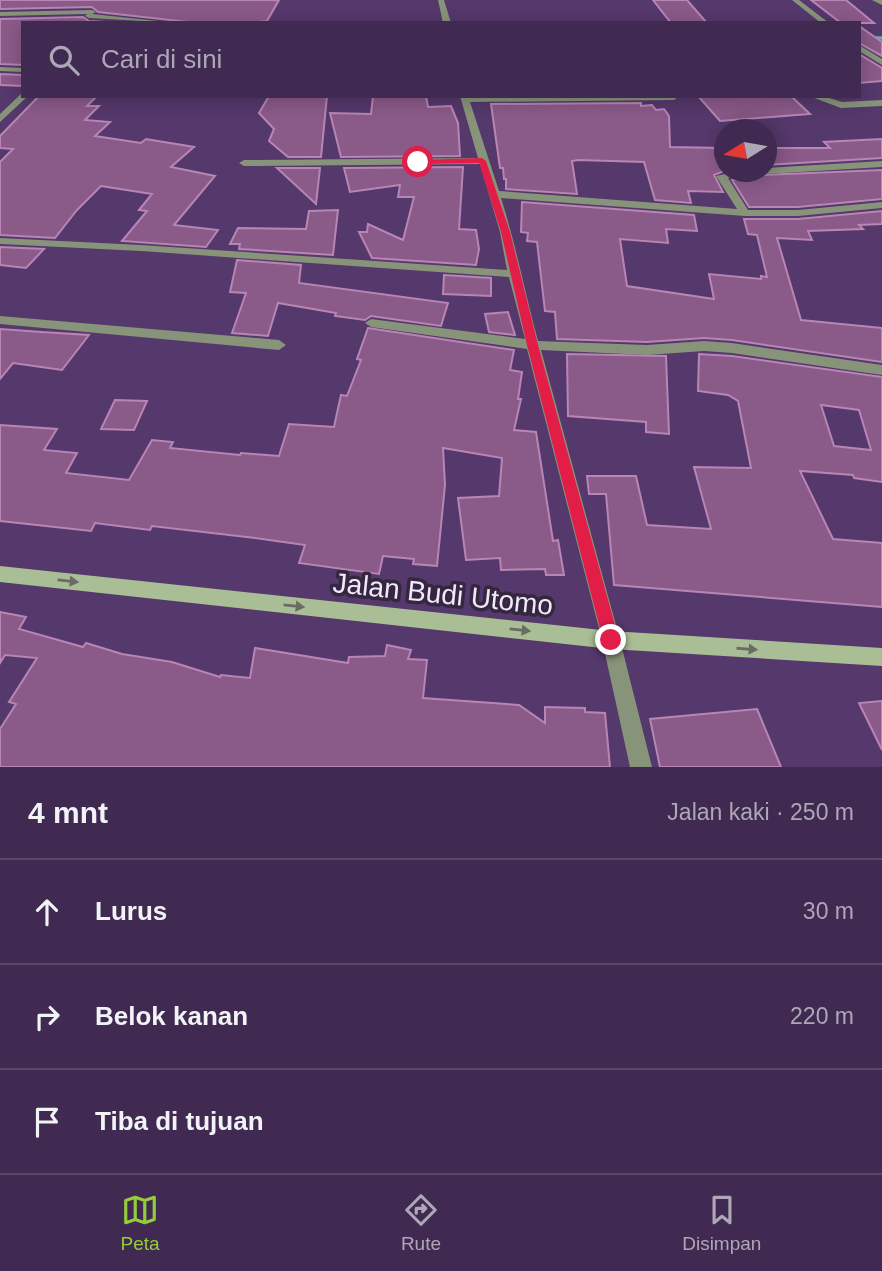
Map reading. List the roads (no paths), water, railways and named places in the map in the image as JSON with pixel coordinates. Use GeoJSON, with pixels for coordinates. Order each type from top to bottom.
{"type":"FeatureCollection","features":[{"type":"Feature","properties":{"kind":"street"},"geometry":{"type":"LineString","coordinates":[[441,0],[446,21]]}},
{"type":"Feature","properties":{"kind":"street"},"geometry":{"type":"LineString","coordinates":[[795,0],[823,21]]}},
{"type":"Feature","properties":{"kind":"street"},"geometry":{"type":"LineString","coordinates":[[0,14],[91,14],[156,21]]}},
{"type":"Feature","properties":{"kind":"street"},"geometry":{"type":"LineString","coordinates":[[861,48],[882,63]]}},
{"type":"Feature","properties":{"kind":"street"},"geometry":{"type":"LineString","coordinates":[[0,69],[21,70]]}},
{"type":"Feature","properties":{"kind":"street"},"geometry":{"type":"LineString","coordinates":[[0,119],[22,98]]}},
{"type":"Feature","properties":{"kind":"street"},"geometry":{"type":"LineString","coordinates":[[464,98],[506,232],[514,274],[611,640],[641,767]]}},
{"type":"Feature","properties":{"kind":"street"},"geometry":{"type":"LineString","coordinates":[[819,98],[841,105],[882,103]]}},
{"type":"Feature","properties":{"kind":"street"},"geometry":{"type":"LineString","coordinates":[[244,163],[482,161]]}},
{"type":"Feature","properties":{"kind":"street"},"geometry":{"type":"LineString","coordinates":[[777,170],[882,164]]}},
{"type":"Feature","properties":{"kind":"street"},"geometry":{"type":"LineString","coordinates":[[725,182],[745,212]]}},
{"type":"Feature","properties":{"kind":"street"},"geometry":{"type":"LineString","coordinates":[[493,194],[798,214],[882,205]]}},
{"type":"Feature","properties":{"kind":"street"},"geometry":{"type":"LineString","coordinates":[[0,242],[141,248],[514,274]]}},
{"type":"Feature","properties":{"kind":"street"},"geometry":{"type":"LineString","coordinates":[[0,320],[279,345]]}},
{"type":"Feature","properties":{"kind":"street"},"geometry":{"type":"LineString","coordinates":[[371,323],[532,345],[647,350],[704,346],[732,348],[882,370]]}},
{"type":"Feature","properties":{"kind":"street","name":"Jalan Budi Utomo"},"geometry":{"type":"LineString","coordinates":[[0,574],[611,640],[882,657]]}},
{"type":"Feature","properties":{"kind":"waterway"},"geometry":{"type":"LineString","coordinates":[[868,38],[882,38]]}}]}
